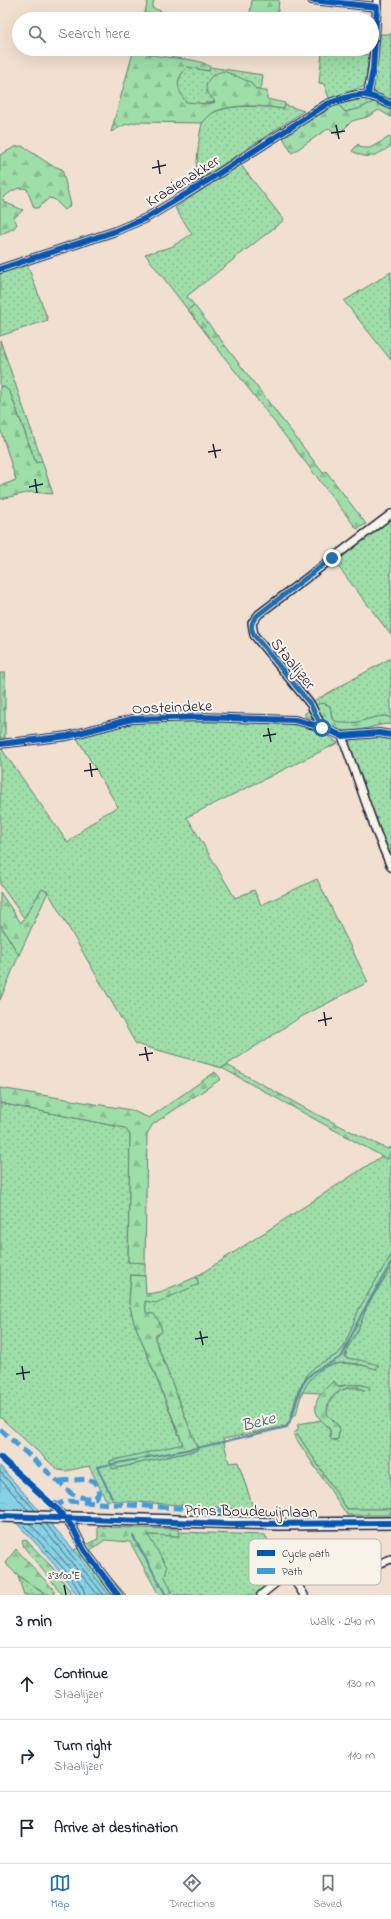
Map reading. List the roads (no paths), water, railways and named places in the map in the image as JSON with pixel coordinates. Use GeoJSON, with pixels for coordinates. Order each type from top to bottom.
{"type":"FeatureCollection","features":[{"type":"Feature","properties":{"kind":"main road","name":"Prins Boudewijnlaan"},"geometry":{"type":"LineString","coordinates":[[0,1516],[265,1524],[391,1523]]}},
{"type":"Feature","properties":{"kind":"street"},"geometry":{"type":"LineString","coordinates":[[312,0],[377,3]]}},
{"type":"Feature","properties":{"kind":"street"},"geometry":{"type":"LineString","coordinates":[[374,56],[373,70],[368,94],[391,105]]}},
{"type":"Feature","properties":{"kind":"street","name":"Kraaienakker"},"geometry":{"type":"LineString","coordinates":[[0,269],[113,232],[146,218],[196,188],[327,104],[351,96],[368,94]]}},
{"type":"Feature","properties":{"kind":"street","name":"Staalijzer"},"geometry":{"type":"LineString","coordinates":[[322,728],[311,705],[254,635],[251,627],[253,619],[391,514]]}},
{"type":"Feature","properties":{"kind":"street","name":"Oosteindeke"},"geometry":{"type":"LineString","coordinates":[[0,744],[68,736],[132,719],[202,717],[295,720],[344,735]]}},
{"type":"Feature","properties":{"kind":"street"},"geometry":{"type":"LineString","coordinates":[[391,735],[379,733],[344,735],[391,867]]}},
{"type":"Feature","properties":{"kind":"street"},"geometry":{"type":"LineString","coordinates":[[54,1506],[73,1528],[84,1550],[118,1595]]}},
{"type":"Feature","properties":{"kind":"street"},"geometry":{"type":"LineString","coordinates":[[381,1563],[391,1559]]}},
{"type":"Feature","properties":{"kind":"street"},"geometry":{"type":"LineString","coordinates":[[261,1595],[273,1585]]}},
{"type":"Feature","properties":{"kind":"street"},"geometry":{"type":"LineString","coordinates":[[297,1585],[304,1595]]}},
{"type":"Feature","properties":{"kind":"water"},"geometry":{"type":"Polygon","coordinates":[[[0,1466],[74,1550],[109,1595],[77,1595],[46,1554],[0,1506],[0,1466]]]}},
{"type":"Feature","properties":{"kind":"waterway","name":"Beke"},"geometry":{"type":"LineString","coordinates":[[112,1498],[97,1467],[201,1447],[287,1427],[305,1380],[318,1369],[342,1356],[361,1315],[391,1263]]}},
{"type":"Feature","properties":{"kind":"waterway","name":"Beke"},"geometry":{"type":"LineString","coordinates":[[133,1536],[166,1595]]}}]}
